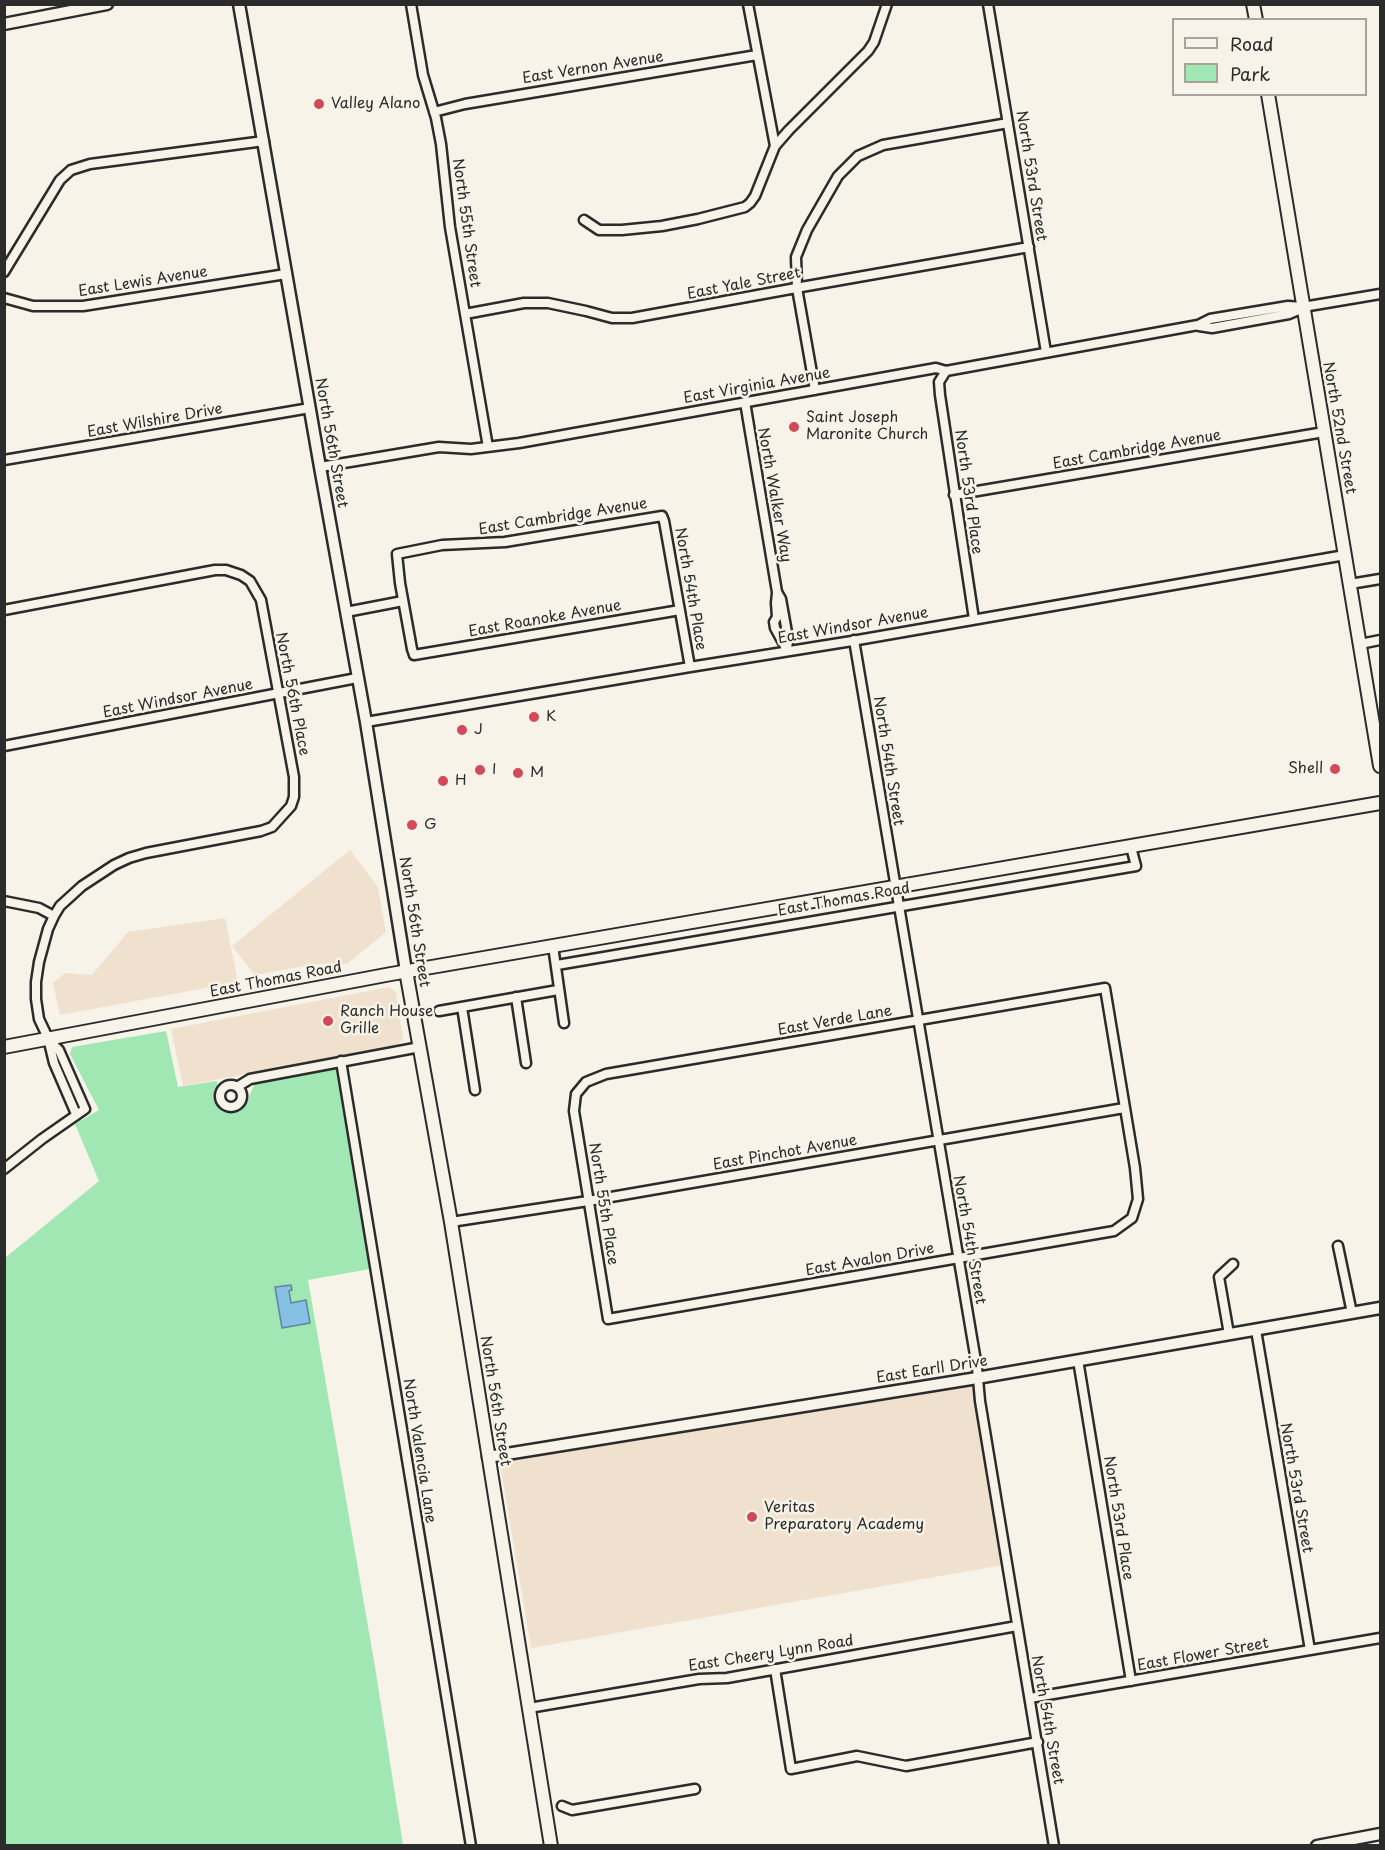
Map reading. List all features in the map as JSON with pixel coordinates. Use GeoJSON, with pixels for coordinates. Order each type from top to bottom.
{"type":"FeatureCollection","features":[{"type":"Feature","properties":{"kind":"main road","name":"North 52nd Street"},"geometry":{"type":"LineString","coordinates":[[1268,96],[1380,766]]}},
{"type":"Feature","properties":{"kind":"main road","name":"East Thomas Road"},"geometry":{"type":"LineString","coordinates":[[4,1047],[406,971],[1380,803]]}},
{"type":"Feature","properties":{"kind":"main road","name":"North 56th Street"},"geometry":{"type":"LineString","coordinates":[[406,971],[451,1222],[550,1845]]}},
{"type":"Feature","properties":{"kind":"street"},"geometry":{"type":"LineString","coordinates":[[4,24],[107,4]]}},
{"type":"Feature","properties":{"kind":"street","name":"North 56th Street"},"geometry":{"type":"LineString","coordinates":[[239,4],[366,722],[406,971]]}},
{"type":"Feature","properties":{"kind":"street","name":"North 55th Street"},"geometry":{"type":"LineString","coordinates":[[411,4],[423,75],[434,112],[444,160],[450,227],[488,447]]}},
{"type":"Feature","properties":{"kind":"street"},"geometry":{"type":"LineString","coordinates":[[748,4],[776,146]]}},
{"type":"Feature","properties":{"kind":"street"},"geometry":{"type":"LineString","coordinates":[[584,220],[599,230],[622,230],[671,224],[745,207],[755,196],[776,146],[868,51],[887,4]]}},
{"type":"Feature","properties":{"kind":"street","name":"North 53rd Street"},"geometry":{"type":"LineString","coordinates":[[988,4],[1046,352]]}},
{"type":"Feature","properties":{"kind":"street","name":"East Vernon Avenue"},"geometry":{"type":"LineString","coordinates":[[434,112],[465,104],[757,55]]}},
{"type":"Feature","properties":{"kind":"street"},"geometry":{"type":"LineString","coordinates":[[815,390],[797,288],[796,256],[799,245],[838,176],[858,156],[883,145],[1008,123]]}},
{"type":"Feature","properties":{"kind":"street"},"geometry":{"type":"LineString","coordinates":[[4,272],[60,180],[71,170],[90,164],[264,141]]}},
{"type":"Feature","properties":{"kind":"street","name":"East Yale Street"},"geometry":{"type":"LineString","coordinates":[[465,314],[524,303],[548,303],[622,319],[1029,247]]}},
{"type":"Feature","properties":{"kind":"street","name":"East Lewis Avenue"},"geometry":{"type":"LineString","coordinates":[[4,298],[33,306],[83,306],[286,274]]}},
{"type":"Feature","properties":{"kind":"street","name":"East Virginia Avenue"},"geometry":{"type":"LineString","coordinates":[[320,467],[439,447],[471,449],[488,447],[936,368],[946,371],[1198,325],[1212,328],[1380,294]]}},
{"type":"Feature","properties":{"kind":"street","name":"North 53rd Place"},"geometry":{"type":"LineString","coordinates":[[946,371],[939,382],[940,394],[974,619]]}},
{"type":"Feature","properties":{"kind":"street","name":"North Walker Way"},"geometry":{"type":"LineString","coordinates":[[745,402],[777,592],[776,603],[781,616],[774,622],[775,628],[787,651]]}},
{"type":"Feature","properties":{"kind":"street","name":"East Wilshire Drive"},"geometry":{"type":"LineString","coordinates":[[4,460],[310,408]]}},
{"type":"Feature","properties":{"kind":"street","name":"East Cambridge Avenue"},"geometry":{"type":"LineString","coordinates":[[954,495],[1324,432]]}},
{"type":"Feature","properties":{"kind":"street","name":"East Cambridge Avenue"},"geometry":{"type":"LineString","coordinates":[[403,601],[397,554],[455,544],[505,542],[662,516]]}},
{"type":"Feature","properties":{"kind":"street","name":"North 54th Place"},"geometry":{"type":"LineString","coordinates":[[662,516],[690,666]]}},
{"type":"Feature","properties":{"kind":"street","name":"East Windsor Avenue"},"geometry":{"type":"LineString","coordinates":[[366,722],[1345,555]]}},
{"type":"Feature","properties":{"kind":"street","name":"North 56th Place"},"geometry":{"type":"LineString","coordinates":[[4,610],[215,570],[234,572],[250,581],[261,600],[295,786],[291,806],[272,827],[146,853],[114,865],[82,886],[60,906],[54,916]]}},
{"type":"Feature","properties":{"kind":"street"},"geometry":{"type":"LineString","coordinates":[[1350,584],[1380,579]]}},
{"type":"Feature","properties":{"kind":"street"},"geometry":{"type":"LineString","coordinates":[[346,612],[403,601]]}},
{"type":"Feature","properties":{"kind":"street","name":"East Roanoke Avenue"},"geometry":{"type":"LineString","coordinates":[[403,601],[414,655],[680,610]]}},
{"type":"Feature","properties":{"kind":"street","name":"North 54th Street"},"geometry":{"type":"LineString","coordinates":[[854,640],[979,1378],[980,1401],[1054,1845]]}},
{"type":"Feature","properties":{"kind":"street"},"geometry":{"type":"LineString","coordinates":[[1360,644],[1380,640]]}},
{"type":"Feature","properties":{"kind":"street","name":"East Windsor Avenue"},"geometry":{"type":"LineString","coordinates":[[4,746],[357,678]]}},
{"type":"Feature","properties":{"kind":"street","name":"East Thomas Road"},"geometry":{"type":"LineString","coordinates":[[557,965],[1136,866],[1131,847]]}},
{"type":"Feature","properties":{"kind":"street"},"geometry":{"type":"LineString","coordinates":[[4,900],[39,908],[54,916],[41,953],[36,982],[39,1019],[48,1038],[54,1064],[76,1114]]}},
{"type":"Feature","properties":{"kind":"street"},"geometry":{"type":"LineString","coordinates":[[553,946],[564,1023]]}},
{"type":"Feature","properties":{"kind":"street","name":"East Verde Lane"},"geometry":{"type":"LineString","coordinates":[[576,1094],[586,1082],[606,1074],[1105,988],[1124,1108]]}},
{"type":"Feature","properties":{"kind":"street"},"geometry":{"type":"LineString","coordinates":[[439,1011],[558,990]]}},
{"type":"Feature","properties":{"kind":"street"},"geometry":{"type":"LineString","coordinates":[[516,997],[526,1063]]}},
{"type":"Feature","properties":{"kind":"street"},"geometry":{"type":"LineString","coordinates":[[462,1007],[474,1090]]}},
{"type":"Feature","properties":{"kind":"street"},"geometry":{"type":"LineString","coordinates":[[4,1169],[42,1138],[85,1109],[59,1050],[48,1038]]}},
{"type":"Feature","properties":{"kind":"street"},"geometry":{"type":"LineString","coordinates":[[237,1087],[250,1079],[420,1047]]}},
{"type":"Feature","properties":{"kind":"street","name":"North Valencia Lane"},"geometry":{"type":"LineString","coordinates":[[341,1061],[471,1845]]}},
{"type":"Feature","properties":{"kind":"street","name":"North 55th Place"},"geometry":{"type":"LineString","coordinates":[[576,1094],[574,1111],[608,1319]]}},
{"type":"Feature","properties":{"kind":"street","name":"East Pinchot Avenue"},"geometry":{"type":"LineString","coordinates":[[451,1222],[588,1201],[1124,1108]]}},
{"type":"Feature","properties":{"kind":"street","name":"East Avalon Drive"},"geometry":{"type":"LineString","coordinates":[[608,1319],[1114,1231],[1132,1218],[1138,1199],[1124,1108]]}},
{"type":"Feature","properties":{"kind":"street"},"geometry":{"type":"LineString","coordinates":[[1338,1246],[1352,1313]]}},
{"type":"Feature","properties":{"kind":"street"},"geometry":{"type":"LineString","coordinates":[[1229,1334],[1219,1277],[1233,1264]]}},
{"type":"Feature","properties":{"kind":"street","name":"East Earll Drive"},"geometry":{"type":"LineString","coordinates":[[488,1457],[979,1378],[1380,1308]]}},
{"type":"Feature","properties":{"kind":"street","name":"North 53rd Street"},"geometry":{"type":"LineString","coordinates":[[1256,1330],[1310,1650]]}},
{"type":"Feature","properties":{"kind":"street","name":"North 53rd Place"},"geometry":{"type":"LineString","coordinates":[[1078,1360],[1131,1681]]}},
{"type":"Feature","properties":{"kind":"street","name":"East Cheery Lynn Road"},"geometry":{"type":"LineString","coordinates":[[529,1708],[699,1679],[727,1678],[1017,1626]]}},
{"type":"Feature","properties":{"kind":"street","name":"East Flower Street"},"geometry":{"type":"LineString","coordinates":[[1030,1698],[1380,1638]]}},
{"type":"Feature","properties":{"kind":"street"},"geometry":{"type":"LineString","coordinates":[[775,1669],[791,1769],[857,1756],[906,1766],[1038,1742]]}},
{"type":"Feature","properties":{"kind":"street"},"geometry":{"type":"LineString","coordinates":[[562,1806],[572,1810],[695,1789]]}},
{"type":"Feature","properties":{"kind":"street"},"geometry":{"type":"LineString","coordinates":[[1317,1845],[1380,1834]]}},
{"type":"Feature","properties":{"kind":"shaded area"},"geometry":{"type":"Polygon","coordinates":[[[350,850],[378,887],[386,932],[347,964],[316,964],[255,975],[232,946],[350,850]]]}},
{"type":"Feature","properties":{"kind":"shaded area"},"geometry":{"type":"Polygon","coordinates":[[[225,918],[238,982],[60,1015],[53,983],[65,973],[92,975],[128,932],[225,918]]]}},
{"type":"Feature","properties":{"kind":"shaded area"},"geometry":{"type":"Polygon","coordinates":[[[389,987],[396,992],[403,1039],[398,1045],[183,1086],[171,1029],[389,987]]]}},
{"type":"Feature","properties":{"kind":"shaded area","name":"Veritas Preparatory Academy"},"geometry":{"type":"Polygon","coordinates":[[[965,1381],[973,1387],[1003,1565],[531,1648],[501,1470],[503,1461],[965,1381]]]}},
{"type":"Feature","properties":{"kind":"green space"},"geometry":{"type":"Polygon","coordinates":[[[166,1031],[178,1087],[217,1081],[217,1106],[248,1099],[255,1083],[337,1067],[370,1269],[308,1280],[375,1667],[403,1845],[5,1845],[5,1258],[99,1181],[75,1124],[99,1110],[70,1054],[72,1047],[166,1031]]]}},
{"type":"Feature","properties":{"kind":"water"},"geometry":{"type":"Polygon","coordinates":[[[291,1285],[292,1290],[289,1291],[291,1303],[306,1300],[310,1323],[282,1328],[275,1287],[291,1285]]]}},
{"type":"Feature","properties":{"kind":"place","name":"Valley Alano"},"geometry":{"type":"Point","coordinates":[319,104]}},
{"type":"Feature","properties":{"kind":"place","name":"Saint Joseph Maronite Church"},"geometry":{"type":"Point","coordinates":[794,427]}},
{"type":"Feature","properties":{"kind":"place","name":"K"},"geometry":{"type":"Point","coordinates":[534,717]}},
{"type":"Feature","properties":{"kind":"place","name":"J"},"geometry":{"type":"Point","coordinates":[462,730]}},
{"type":"Feature","properties":{"kind":"place","name":"Shell"},"geometry":{"type":"Point","coordinates":[1335,769]}},
{"type":"Feature","properties":{"kind":"place","name":"I"},"geometry":{"type":"Point","coordinates":[480,770]}},
{"type":"Feature","properties":{"kind":"place","name":"M"},"geometry":{"type":"Point","coordinates":[518,773]}},
{"type":"Feature","properties":{"kind":"place","name":"H"},"geometry":{"type":"Point","coordinates":[443,781]}},
{"type":"Feature","properties":{"kind":"place","name":"G"},"geometry":{"type":"Point","coordinates":[412,825]}},
{"type":"Feature","properties":{"kind":"place","name":"Ranch House Grille"},"geometry":{"type":"Point","coordinates":[328,1021]}},
{"type":"Feature","properties":{"kind":"place","name":"Veritas Preparatory Academy"},"geometry":{"type":"Point","coordinates":[752,1517]}}]}
